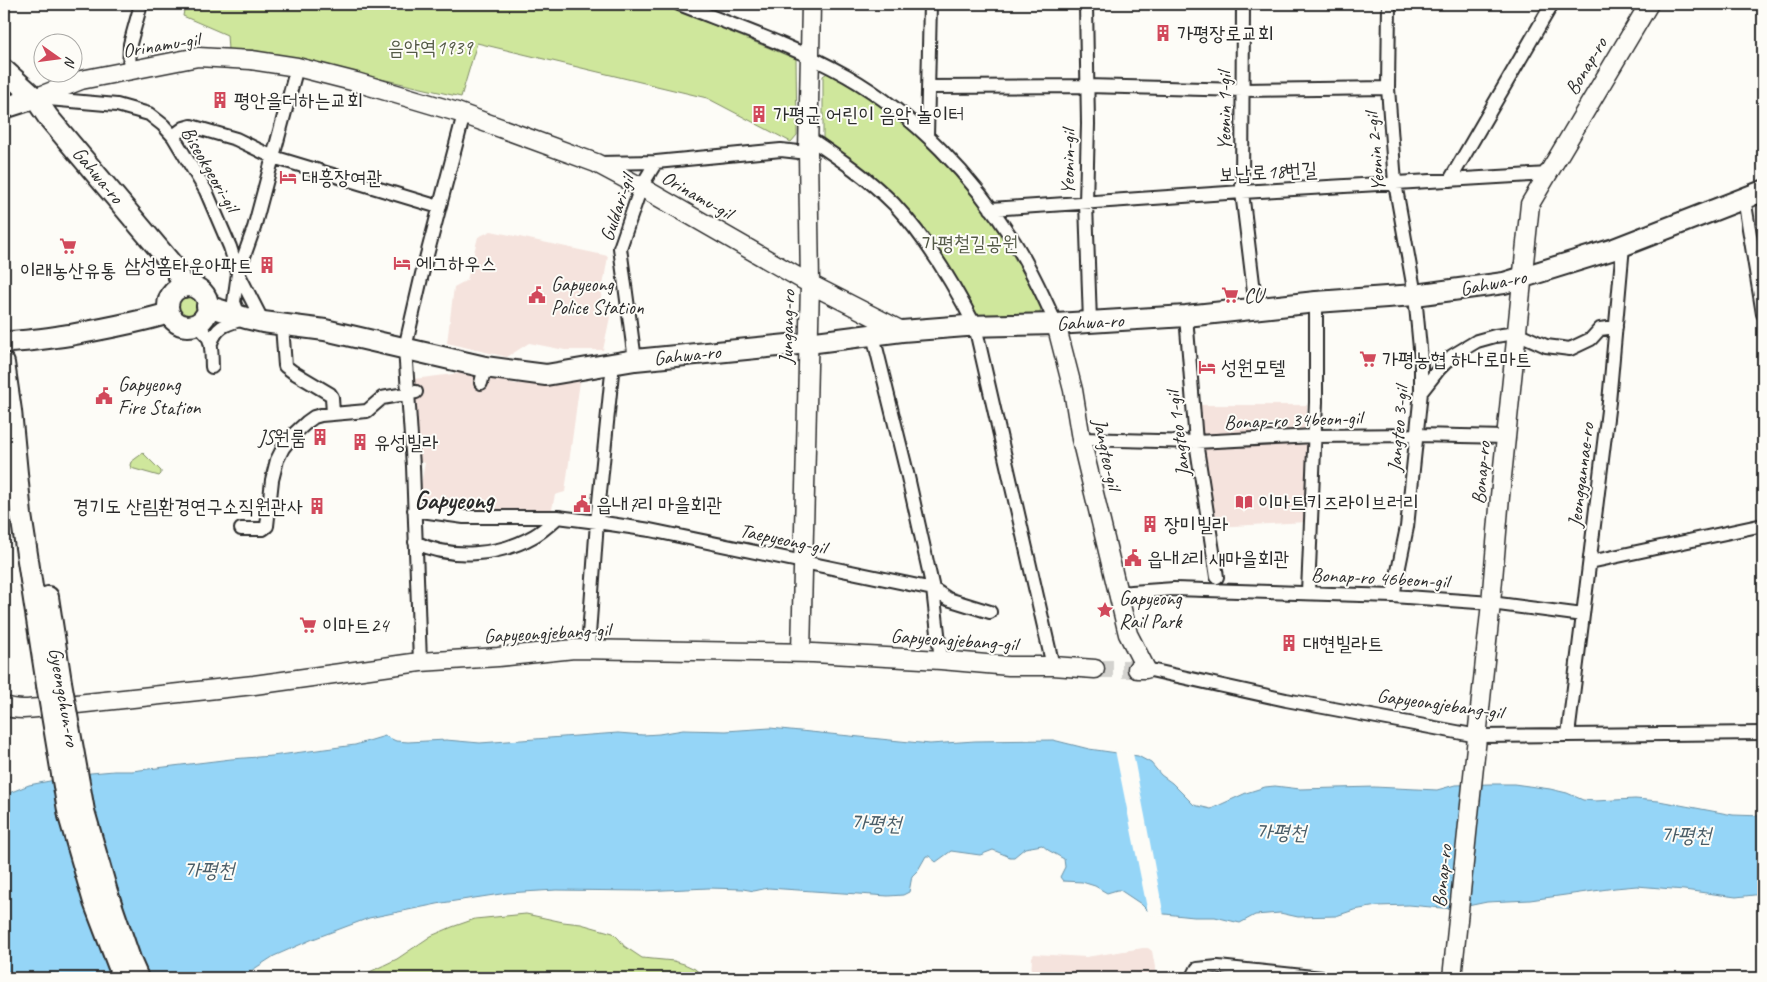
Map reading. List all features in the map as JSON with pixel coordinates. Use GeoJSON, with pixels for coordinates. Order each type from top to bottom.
{"type":"FeatureCollection","features":[{"type":"Feature","properties":{"kind":"main road","name":"Gahwa-ro"},"geometry":{"type":"LineString","coordinates":[[4,70],[34,98],[175,268],[184,287]]}},
{"type":"Feature","properties":{"kind":"main road"},"geometry":{"type":"LineString","coordinates":[[4,108],[34,98]]}},
{"type":"Feature","properties":{"kind":"main road","name":"Gahwa-ro"},"geometry":{"type":"LineString","coordinates":[[202,313],[325,330],[405,348],[483,375],[546,375],[635,360],[873,336],[902,331],[1186,316],[1316,302],[1415,295],[1504,283],[1622,246],[1763,191]]}},
{"type":"Feature","properties":{"kind":"main road"},"geometry":{"type":"LineString","coordinates":[[184,287],[195,288],[200,291],[202,313],[189,326],[179,324],[169,312],[171,296],[184,287]]}},
{"type":"Feature","properties":{"kind":"main road"},"geometry":{"type":"LineString","coordinates":[[4,342],[35,340],[87,332],[143,321],[169,312]]}},
{"type":"Feature","properties":{"kind":"main road"},"geometry":{"type":"LineString","coordinates":[[4,354],[24,356],[71,346],[87,332]]}},
{"type":"Feature","properties":{"kind":"main road","name":"Gyeongchun-ro"},"geometry":{"type":"LineString","coordinates":[[4,363],[9,428],[21,514],[54,683],[84,811],[107,892],[138,978]]}},
{"type":"Feature","properties":{"kind":"main road","name":"Gyeongchun-ro"},"geometry":{"type":"LineString","coordinates":[[9,428],[35,519],[69,816],[94,902],[122,978]]}},
{"type":"Feature","properties":{"kind":"street"},"geometry":{"type":"LineString","coordinates":[[129,71],[130,44],[141,4]]}},
{"type":"Feature","properties":{"kind":"street"},"geometry":{"type":"LineString","coordinates":[[680,4],[810,56],[848,76],[882,99],[927,136],[978,189],[1015,244],[1056,324]]}},
{"type":"Feature","properties":{"kind":"street","name":"Jungang-ro"},"geometry":{"type":"LineString","coordinates":[[801,652],[810,284],[811,4]]}},
{"type":"Feature","properties":{"kind":"street"},"geometry":{"type":"LineString","coordinates":[[927,136],[930,4]]}},
{"type":"Feature","properties":{"kind":"street","name":"Yeonin-gil"},"geometry":{"type":"LineString","coordinates":[[1086,4],[1086,203],[1090,322]]}},
{"type":"Feature","properties":{"kind":"street","name":"Yeonin 1-gil"},"geometry":{"type":"LineString","coordinates":[[1243,4],[1242,192],[1256,308]]}},
{"type":"Feature","properties":{"kind":"street","name":"Yeonin 2-gil"},"geometry":{"type":"LineString","coordinates":[[1389,4],[1388,88],[1395,183],[1415,295]]}},
{"type":"Feature","properties":{"kind":"street"},"geometry":{"type":"LineString","coordinates":[[1450,180],[1552,4]]}},
{"type":"Feature","properties":{"kind":"street","name":"Bonap-ro"},"geometry":{"type":"LineString","coordinates":[[1452,978],[1492,603],[1506,437],[1530,204],[1649,4]]}},
{"type":"Feature","properties":{"kind":"street","name":"Orinamu-gil"},"geometry":{"type":"LineString","coordinates":[[34,98],[81,80],[198,57],[251,60],[297,68],[356,82],[464,114],[596,163],[810,284],[902,331]]}},
{"type":"Feature","properties":{"kind":"street"},"geometry":{"type":"LineString","coordinates":[[273,157],[297,68]]}},
{"type":"Feature","properties":{"kind":"street"},"geometry":{"type":"LineString","coordinates":[[929,87],[1087,86],[1243,90],[1388,88]]}},
{"type":"Feature","properties":{"kind":"street","name":"Biseokgeori-gil"},"geometry":{"type":"LineString","coordinates":[[34,98],[114,104],[152,115],[173,136],[206,191],[230,247],[238,273],[263,322]]}},
{"type":"Feature","properties":{"kind":"street"},"geometry":{"type":"LineString","coordinates":[[420,662],[412,392],[405,348],[439,207],[464,114]]}},
{"type":"Feature","properties":{"kind":"street"},"geometry":{"type":"LineString","coordinates":[[173,136],[186,127],[192,126],[236,139],[273,157],[439,207]]}},
{"type":"Feature","properties":{"kind":"street"},"geometry":{"type":"LineString","coordinates":[[809,145],[841,159],[894,205],[941,266],[960,296],[975,326],[1053,666]]}},
{"type":"Feature","properties":{"kind":"street","name":"Guldari-gil"},"geometry":{"type":"LineString","coordinates":[[635,360],[620,248],[641,187],[656,162],[781,150],[809,145]]}},
{"type":"Feature","properties":{"kind":"street","name":"Biseokgeori-gil"},"geometry":{"type":"LineString","coordinates":[[238,273],[254,228],[273,157]]}},
{"type":"Feature","properties":{"kind":"street"},"geometry":{"type":"LineString","coordinates":[[596,163],[656,162]]}},
{"type":"Feature","properties":{"kind":"street","name":"보납로18번길"},"geometry":{"type":"LineString","coordinates":[[991,209],[1548,174]]}},
{"type":"Feature","properties":{"kind":"street"},"geometry":{"type":"LineString","coordinates":[[1744,198],[1763,314]]}},
{"type":"Feature","properties":{"kind":"street","name":"Jeonggannae-ro"},"geometry":{"type":"LineString","coordinates":[[1568,735],[1609,402],[1622,246]]}},
{"type":"Feature","properties":{"kind":"street"},"geometry":{"type":"LineString","coordinates":[[238,273],[234,298],[235,307],[263,322],[285,366],[330,394],[332,397],[333,414]]}},
{"type":"Feature","properties":{"kind":"street","name":"Jangteo 3-gil"},"geometry":{"type":"LineString","coordinates":[[1393,596],[1407,527],[1421,392],[1421,359],[1415,295]]}},
{"type":"Feature","properties":{"kind":"street"},"geometry":{"type":"LineString","coordinates":[[212,367],[211,343],[206,334],[202,313],[230,302],[234,298]]}},
{"type":"Feature","properties":{"kind":"street"},"geometry":{"type":"LineString","coordinates":[[1308,592],[1315,436],[1316,302]]}},
{"type":"Feature","properties":{"kind":"street","name":"Jangteo 1-gil"},"geometry":{"type":"LineString","coordinates":[[1186,316],[1196,442],[1217,577]]}},
{"type":"Feature","properties":{"kind":"street"},"geometry":{"type":"LineString","coordinates":[[211,343],[220,327],[263,322]]}},
{"type":"Feature","properties":{"kind":"street","name":"Jangteo-gil"},"geometry":{"type":"LineString","coordinates":[[1056,324],[1073,390],[1081,439],[1118,593]]}},
{"type":"Feature","properties":{"kind":"street"},"geometry":{"type":"LineString","coordinates":[[1421,392],[1439,369],[1460,350],[1477,341],[1517,333],[1546,346],[1570,348],[1591,339],[1600,330],[1616,327]]}},
{"type":"Feature","properties":{"kind":"street"},"geometry":{"type":"LineString","coordinates":[[873,336],[908,477],[932,589],[941,660]]}},
{"type":"Feature","properties":{"kind":"street"},"geometry":{"type":"LineString","coordinates":[[588,649],[597,522],[612,363]]}},
{"type":"Feature","properties":{"kind":"street"},"geometry":{"type":"LineString","coordinates":[[241,529],[266,528],[273,470],[283,448],[294,434],[314,417],[367,411],[382,398],[412,392]]}},
{"type":"Feature","properties":{"kind":"street","name":"Bonap-ro 34beon-gil"},"geometry":{"type":"LineString","coordinates":[[1081,439],[1196,442],[1315,436],[1417,435],[1506,437]]}},
{"type":"Feature","properties":{"kind":"street","name":"Taepyeong-gil"},"geometry":{"type":"LineString","coordinates":[[414,510],[464,517],[558,517],[650,530],[932,589],[948,598],[990,612]]}},
{"type":"Feature","properties":{"kind":"street"},"geometry":{"type":"LineString","coordinates":[[415,542],[430,548],[468,554],[496,550],[534,537],[558,517]]}},
{"type":"Feature","properties":{"kind":"street"},"geometry":{"type":"LineString","coordinates":[[1590,562],[1763,525]]}},
{"type":"Feature","properties":{"kind":"street","name":"Bonap-ro 46beon-gil"},"geometry":{"type":"LineString","coordinates":[[1118,593],[1174,589],[1308,592],[1492,603]]}},
{"type":"Feature","properties":{"kind":"street","name":"Gapyeongjebang-gil"},"geometry":{"type":"LineString","coordinates":[[1118,593],[1128,634],[1141,669],[1286,700],[1478,736],[1763,733]]}},
{"type":"Feature","properties":{"kind":"street"},"geometry":{"type":"LineString","coordinates":[[1492,603],[1584,615]]}},
{"type":"Feature","properties":{"kind":"street","name":"Gapyeongjebang-gil"},"geometry":{"type":"LineString","coordinates":[[4,706],[12,709],[26,709],[199,691],[420,662],[588,649],[801,652],[1009,666],[1053,666],[1095,669]]}},
{"type":"Feature","properties":{"kind":"street"},"geometry":{"type":"LineString","coordinates":[[1195,978],[1194,975],[1197,969],[1218,967],[1322,978]]}},
{"type":"Feature","properties":{"kind":"shaded area"},"geometry":{"type":"Polygon","coordinates":[[[491,231],[608,256],[600,304],[610,317],[603,350],[565,350],[529,343],[507,357],[447,343],[454,287],[467,280],[478,237],[491,231]]]}},
{"type":"Feature","properties":{"kind":"shaded area"},"geometry":{"type":"Polygon","coordinates":[[[469,372],[516,384],[580,381],[565,492],[555,495],[552,509],[496,515],[418,501],[425,463],[418,461],[414,379],[469,372]]]}},
{"type":"Feature","properties":{"kind":"shaded area"},"geometry":{"type":"Polygon","coordinates":[[[1199,405],[1307,405],[1307,522],[1214,527],[1203,451],[1199,405]]]}},
{"type":"Feature","properties":{"kind":"shaded area"},"geometry":{"type":"Polygon","coordinates":[[[1148,948],[1152,951],[1157,978],[1031,978],[1032,957],[1034,954],[1086,957],[1148,948]]]}},
{"type":"Feature","properties":{"kind":"green space","name":"음악역1939"},"geometry":{"type":"Polygon","coordinates":[[[185,4],[662,4],[796,59],[797,135],[791,142],[707,98],[477,43],[461,97],[253,50],[228,50],[227,35],[183,16],[185,4]]]}},
{"type":"Feature","properties":{"kind":"green space","name":"가평철길공원"},"geometry":{"type":"Polygon","coordinates":[[[827,73],[841,79],[892,113],[973,194],[996,225],[1042,307],[1039,315],[979,317],[976,314],[868,173],[823,138],[823,76],[827,73]]]}},
{"type":"Feature","properties":{"kind":"green space"},"geometry":{"type":"Polygon","coordinates":[[[188,293],[198,296],[201,306],[198,316],[188,319],[178,316],[175,306],[178,296],[188,293]]]}},
{"type":"Feature","properties":{"kind":"green space"},"geometry":{"type":"Polygon","coordinates":[[[143,453],[161,471],[159,476],[131,468],[131,462],[143,453]]]}},
{"type":"Feature","properties":{"kind":"green space"},"geometry":{"type":"Polygon","coordinates":[[[526,914],[581,924],[613,933],[624,946],[642,958],[674,961],[684,964],[695,969],[705,978],[357,978],[397,959],[431,936],[452,927],[475,919],[526,914]]]}},
{"type":"Feature","properties":{"kind":"water","name":"가평천"},"geometry":{"type":"Polygon","coordinates":[[[770,728],[930,744],[975,741],[1053,740],[1089,749],[1138,756],[1151,763],[1161,775],[1194,805],[1211,809],[1246,793],[1275,786],[1300,789],[1374,787],[1437,790],[1455,785],[1514,784],[1550,789],[1567,793],[1583,800],[1635,799],[1659,801],[1733,815],[1763,816],[1763,894],[1736,897],[1637,886],[1530,900],[1487,902],[1453,909],[1409,905],[1377,906],[1354,910],[1336,916],[1298,917],[1280,913],[1255,915],[1240,923],[1215,917],[1155,913],[1148,911],[1120,890],[1107,893],[1095,886],[1082,882],[1063,881],[1060,877],[1065,867],[1064,859],[1042,845],[1025,848],[1014,857],[993,850],[980,855],[951,851],[936,862],[929,856],[926,856],[912,876],[909,892],[903,895],[888,896],[768,888],[754,891],[709,888],[642,891],[556,890],[507,893],[442,903],[369,918],[274,956],[240,978],[4,978],[4,795],[29,785],[91,773],[132,771],[355,745],[385,736],[396,741],[408,742],[446,740],[480,743],[618,733],[643,735],[683,730],[726,731],[770,728]]]}},
{"type":"Feature","properties":{"kind":"pier"},"geometry":{"type":"Polygon","coordinates":[[[1115,750],[1133,753],[1164,916],[1155,916],[1148,913],[1115,750]]]}},
{"type":"Feature","properties":{"kind":"tunnel"},"geometry":{"type":"LineString","coordinates":[[1095,669],[1137,669]]}},
{"type":"Feature","properties":{"kind":"place","name":"가평장로교회"},"geometry":{"type":"Point","coordinates":[1163,33]}},
{"type":"Feature","properties":{"kind":"place","name":"평안을더하는교회"},"geometry":{"type":"Point","coordinates":[220,100]}},
{"type":"Feature","properties":{"kind":"place","name":"가평군 어린이 음악 놀이터"},"geometry":{"type":"Point","coordinates":[759,114]}},
{"type":"Feature","properties":{"kind":"place","name":"대흥장여관"},"geometry":{"type":"Point","coordinates":[288,177]}},
{"type":"Feature","properties":{"kind":"place","name":"이래농산유통"},"geometry":{"type":"Point","coordinates":[68,246]}},
{"type":"Feature","properties":{"kind":"place","name":"에그하우스"},"geometry":{"type":"Point","coordinates":[402,263]}},
{"type":"Feature","properties":{"kind":"place","name":"삼성홈타운아파트"},"geometry":{"type":"Point","coordinates":[267,265]}},
{"type":"Feature","properties":{"kind":"place","name":"Gapyeong Police Station"},"geometry":{"type":"Point","coordinates":[537,295]}},
{"type":"Feature","properties":{"kind":"place","name":"CU"},"geometry":{"type":"Point","coordinates":[1230,295]}},
{"type":"Feature","properties":{"kind":"place","name":"가평농협 하나로마트"},"geometry":{"type":"Point","coordinates":[1368,359]}},
{"type":"Feature","properties":{"kind":"place","name":"성원모텔"},"geometry":{"type":"Point","coordinates":[1207,367]}},
{"type":"Feature","properties":{"kind":"place","name":"Gapyeong Fire Station"},"geometry":{"type":"Point","coordinates":[104,396]}},
{"type":"Feature","properties":{"kind":"place","name":"JS원룸"},"geometry":{"type":"Point","coordinates":[320,437]}},
{"type":"Feature","properties":{"kind":"place","name":"유성빌라"},"geometry":{"type":"Point","coordinates":[360,442]}},
{"type":"Feature","properties":{"kind":"place","name":"이마트키즈라이브러리"},"geometry":{"type":"Point","coordinates":[1244,502]}},
{"type":"Feature","properties":{"kind":"place","name":"읍내7리 마을회관"},"geometry":{"type":"Point","coordinates":[582,504]}},
{"type":"Feature","properties":{"kind":"place","name":"경기도 산림환경연구소직원관사"},"geometry":{"type":"Point","coordinates":[317,506]}},
{"type":"Feature","properties":{"kind":"place","name":"장미빌라"},"geometry":{"type":"Point","coordinates":[1150,524]}},
{"type":"Feature","properties":{"kind":"place","name":"읍내2리 새마을회관"},"geometry":{"type":"Point","coordinates":[1133,558]}},
{"type":"Feature","properties":{"kind":"place","name":"Gapyeong Rail Park"},"geometry":{"type":"Point","coordinates":[1105,610]}},
{"type":"Feature","properties":{"kind":"place","name":"이마트24"},"geometry":{"type":"Point","coordinates":[308,625]}},
{"type":"Feature","properties":{"kind":"place","name":"대현빌라트"},"geometry":{"type":"Point","coordinates":[1289,643]}},
{"type":"Feature","properties":{"kind":"district","name":"Gapyeong"},"geometry":{"type":"Point","coordinates":[454,500]}}]}
